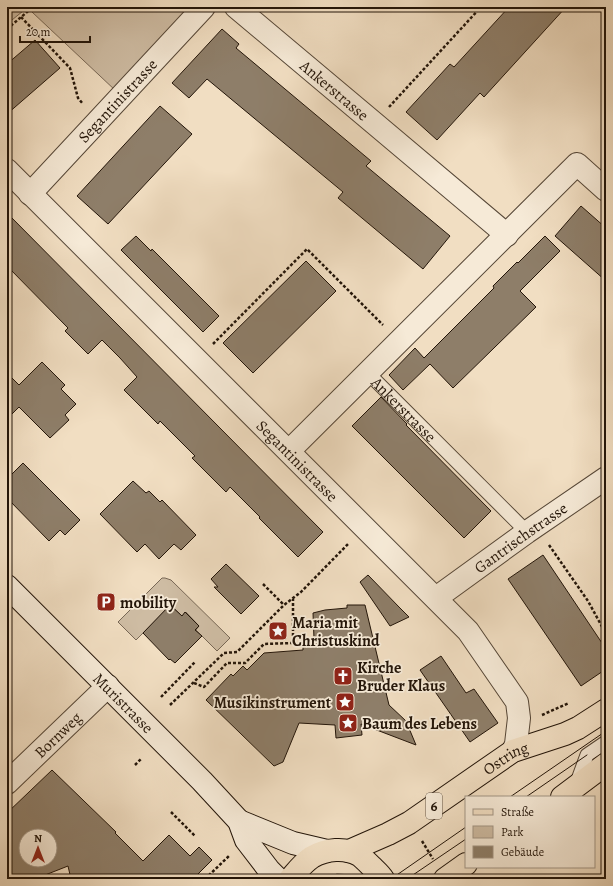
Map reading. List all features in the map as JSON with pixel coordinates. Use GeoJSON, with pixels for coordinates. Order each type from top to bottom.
{"type":"FeatureCollection","features":[{"type":"Feature","properties":{"kind":"main road","name":"Ostring"},"geometry":{"type":"LineString","coordinates":[[349,851],[409,823],[513,751],[565,734],[578,728],[606,710]]}},
{"type":"Feature","properties":{"kind":"main road"},"geometry":{"type":"LineString","coordinates":[[568,793],[606,764]]}},
{"type":"Feature","properties":{"kind":"main road"},"geometry":{"type":"LineString","coordinates":[[290,879],[301,866],[312,857],[328,851],[341,850],[349,851],[365,860],[383,879]]}},
{"type":"Feature","properties":{"kind":"main road"},"geometry":{"type":"LineString","coordinates":[[440,870],[465,864]]}},
{"type":"Feature","properties":{"kind":"street","name":"Segantinistrasse"},"geometry":{"type":"LineString","coordinates":[[30,194],[204,7]]}},
{"type":"Feature","properties":{"kind":"street","name":"Ankerstrasse"},"geometry":{"type":"LineString","coordinates":[[236,7],[507,234]]}},
{"type":"Feature","properties":{"kind":"street","name":"Ankerstrasse"},"geometry":{"type":"LineString","coordinates":[[368,372],[577,164],[606,190]]}},
{"type":"Feature","properties":{"kind":"street","name":"Segantinistrasse"},"geometry":{"type":"LineString","coordinates":[[7,170],[468,631],[517,702],[519,718],[516,744],[513,751]]}},
{"type":"Feature","properties":{"kind":"street"},"geometry":{"type":"LineString","coordinates":[[288,451],[368,372]]}},
{"type":"Feature","properties":{"kind":"street","name":"Gantrischstrasse"},"geometry":{"type":"LineString","coordinates":[[436,598],[606,478]]}},
{"type":"Feature","properties":{"kind":"street","name":"Muristrasse"},"geometry":{"type":"LineString","coordinates":[[7,586],[202,781],[239,821],[246,840],[269,870],[278,879]]}},
{"type":"Feature","properties":{"kind":"street","name":"Bornweg"},"geometry":{"type":"LineString","coordinates":[[7,783],[108,686]]}},
{"type":"Feature","properties":{"kind":"street","name":"Muristrasse"},"geometry":{"type":"LineString","coordinates":[[239,821],[293,843],[328,851]]}},
{"type":"Feature","properties":{"kind":"lane","name":"Ankerstrasse"},"geometry":{"type":"LineString","coordinates":[[368,372],[532,529]]}},
{"type":"Feature","properties":{"kind":"lane"},"geometry":{"type":"LineString","coordinates":[[568,793],[587,755],[606,742]]}},
{"type":"Feature","properties":{"kind":"path"},"geometry":{"type":"LineString","coordinates":[[7,29],[33,7]]}},
{"type":"Feature","properties":{"kind":"path"},"geometry":{"type":"LineString","coordinates":[[374,124],[481,7]]}},
{"type":"Feature","properties":{"kind":"path"},"geometry":{"type":"LineString","coordinates":[[21,17],[70,68],[78,98],[99,120]]}},
{"type":"Feature","properties":{"kind":"path"},"geometry":{"type":"LineString","coordinates":[[197,360],[307,249],[400,341]]}},
{"type":"Feature","properties":{"kind":"path"},"geometry":{"type":"LineString","coordinates":[[532,529],[588,601],[606,634]]}},
{"type":"Feature","properties":{"kind":"path"},"geometry":{"type":"LineString","coordinates":[[170,705],[224,653],[237,652],[284,605],[301,592],[354,539]]}},
{"type":"Feature","properties":{"kind":"path"},"geometry":{"type":"LineString","coordinates":[[263,584],[284,605]]}},
{"type":"Feature","properties":{"kind":"path"},"geometry":{"type":"LineString","coordinates":[[194,682],[204,687],[227,663],[245,663],[264,644],[293,643],[292,599]]}},
{"type":"Feature","properties":{"kind":"path"},"geometry":{"type":"LineString","coordinates":[[161,697],[195,662]]}},
{"type":"Feature","properties":{"kind":"path"},"geometry":{"type":"LineString","coordinates":[[135,765],[141,759]]}},
{"type":"Feature","properties":{"kind":"path"},"geometry":{"type":"LineString","coordinates":[[170,812],[195,836]]}},
{"type":"Feature","properties":{"kind":"path"},"geometry":{"type":"LineString","coordinates":[[419,838],[440,870]]}},
{"type":"Feature","properties":{"kind":"path"},"geometry":{"type":"LineString","coordinates":[[205,879],[234,851]]}},
{"type":"Feature","properties":{"kind":"green space"},"geometry":{"type":"Polygon","coordinates":[[[7,7],[28,7],[7,24],[7,7]]]}},
{"type":"Feature","properties":{"kind":"green space"},"geometry":{"type":"Polygon","coordinates":[[[38,7],[194,7],[116,91],[32,12],[38,7]]]}},
{"type":"Feature","properties":{"kind":"green space"},"geometry":{"type":"Polygon","coordinates":[[[162,578],[171,580],[230,638],[217,651],[196,630],[199,626],[186,612],[182,616],[171,605],[136,640],[118,622],[162,578]]]}},
{"type":"Feature","properties":{"kind":"green space"},"geometry":{"type":"Polygon","coordinates":[[[337,874],[351,875],[360,879],[322,879],[337,874]]]}},
{"type":"Feature","properties":{"kind":"building"},"geometry":{"type":"Polygon","coordinates":[[[509,7],[566,7],[484,97],[480,93],[437,140],[406,112],[450,64],[454,67],[509,7]]]}},
{"type":"Feature","properties":{"kind":"building"},"geometry":{"type":"Polygon","coordinates":[[[222,29],[239,44],[236,48],[371,161],[366,166],[450,236],[423,269],[338,198],[343,192],[207,79],[189,98],[172,83],[222,29]]]}},
{"type":"Feature","properties":{"kind":"building"},"geometry":{"type":"Polygon","coordinates":[[[35,40],[60,68],[7,114],[7,64],[35,40]]]}},
{"type":"Feature","properties":{"kind":"building"},"geometry":{"type":"Polygon","coordinates":[[[160,106],[192,134],[108,224],[77,196],[160,106]]]}},
{"type":"Feature","properties":{"kind":"building"},"geometry":{"type":"Polygon","coordinates":[[[581,206],[606,228],[606,281],[555,236],[581,206]]]}},
{"type":"Feature","properties":{"kind":"building"},"geometry":{"type":"Polygon","coordinates":[[[7,213],[323,532],[298,557],[230,487],[226,492],[192,458],[195,456],[160,421],[158,424],[124,390],[137,377],[102,340],[88,354],[65,331],[68,328],[7,266],[7,213]]]}},
{"type":"Feature","properties":{"kind":"building"},"geometry":{"type":"Polygon","coordinates":[[[136,236],[151,251],[152,249],[219,316],[203,332],[121,250],[136,236]]]}},
{"type":"Feature","properties":{"kind":"building"},"geometry":{"type":"Polygon","coordinates":[[[545,236],[560,251],[520,291],[536,307],[453,388],[430,364],[403,390],[389,375],[415,348],[424,358],[494,288],[493,286],[545,236]]]}},
{"type":"Feature","properties":{"kind":"building"},"geometry":{"type":"Polygon","coordinates":[[[306,261],[336,291],[253,373],[223,343],[306,261]]]}},
{"type":"Feature","properties":{"kind":"building"},"geometry":{"type":"Polygon","coordinates":[[[42,362],[65,385],[61,389],[76,404],[65,415],[69,420],[50,438],[19,407],[7,419],[7,373],[19,385],[42,362]]]}},
{"type":"Feature","properties":{"kind":"building"},"geometry":{"type":"Polygon","coordinates":[[[381,397],[407,424],[406,425],[491,511],[464,538],[352,426],[381,397]]]}},
{"type":"Feature","properties":{"kind":"building"},"geometry":{"type":"Polygon","coordinates":[[[23,463],[80,520],[65,535],[60,530],[49,541],[7,498],[7,479],[23,463]]]}},
{"type":"Feature","properties":{"kind":"building"},"geometry":{"type":"Polygon","coordinates":[[[133,481],[146,493],[149,491],[160,502],[162,500],[196,535],[181,550],[174,544],[159,559],[145,544],[137,552],[100,514],[133,481]]]}},
{"type":"Feature","properties":{"kind":"building"},"geometry":{"type":"Polygon","coordinates":[[[543,555],[606,649],[606,669],[581,686],[508,579],[543,555]]]}},
{"type":"Feature","properties":{"kind":"building"},"geometry":{"type":"Polygon","coordinates":[[[226,564],[259,596],[241,614],[214,587],[218,587],[211,579],[226,564]]]}},
{"type":"Feature","properties":{"kind":"building"},"geometry":{"type":"Polygon","coordinates":[[[368,575],[409,617],[390,626],[360,582],[368,575]]]}},
{"type":"Feature","properties":{"kind":"building"},"geometry":{"type":"Polygon","coordinates":[[[170,605],[182,616],[185,612],[199,626],[195,630],[202,636],[175,663],[170,659],[169,660],[143,633],[170,605]]]}},
{"type":"Feature","properties":{"kind":"building"},"geometry":{"type":"Polygon","coordinates":[[[347,605],[365,605],[389,705],[406,721],[416,745],[361,724],[362,735],[336,738],[335,725],[299,723],[283,762],[274,766],[206,700],[231,674],[233,676],[243,666],[247,670],[264,653],[303,650],[303,640],[314,639],[313,613],[325,610],[347,608],[347,605]]]}},
{"type":"Feature","properties":{"kind":"building"},"geometry":{"type":"Polygon","coordinates":[[[441,656],[466,693],[474,689],[498,723],[470,742],[420,670],[441,656]]]}},
{"type":"Feature","properties":{"kind":"building"},"geometry":{"type":"Polygon","coordinates":[[[52,770],[116,832],[115,833],[143,861],[169,835],[190,856],[199,847],[212,860],[193,879],[71,879],[68,866],[35,879],[7,879],[7,813],[52,770]]]}},
{"type":"Feature","properties":{"kind":"tram line"},"geometry":{"type":"LineString","coordinates":[[511,796],[606,731]]}},
{"type":"Feature","properties":{"kind":"tram line"},"geometry":{"type":"LineString","coordinates":[[527,796],[587,755]]}},
{"type":"Feature","properties":{"kind":"tram line"},"geometry":{"type":"LineString","coordinates":[[391,879],[465,828]]}},
{"type":"Feature","properties":{"kind":"tram line"},"geometry":{"type":"LineString","coordinates":[[407,879],[465,840]]}},
{"type":"Feature","properties":{"kind":"place","name":"mobility"},"geometry":{"type":"Point","coordinates":[106,602]}},
{"type":"Feature","properties":{"kind":"place","name":"Maria mit Christuskind"},"geometry":{"type":"Point","coordinates":[278,631]}},
{"type":"Feature","properties":{"kind":"place","name":"Kirche Bruder Klaus"},"geometry":{"type":"Point","coordinates":[343,676]}},
{"type":"Feature","properties":{"kind":"place","name":"Musikinstrument"},"geometry":{"type":"Point","coordinates":[345,702]}},
{"type":"Feature","properties":{"kind":"place","name":"Baum des Lebens"},"geometry":{"type":"Point","coordinates":[348,723]}}]}
